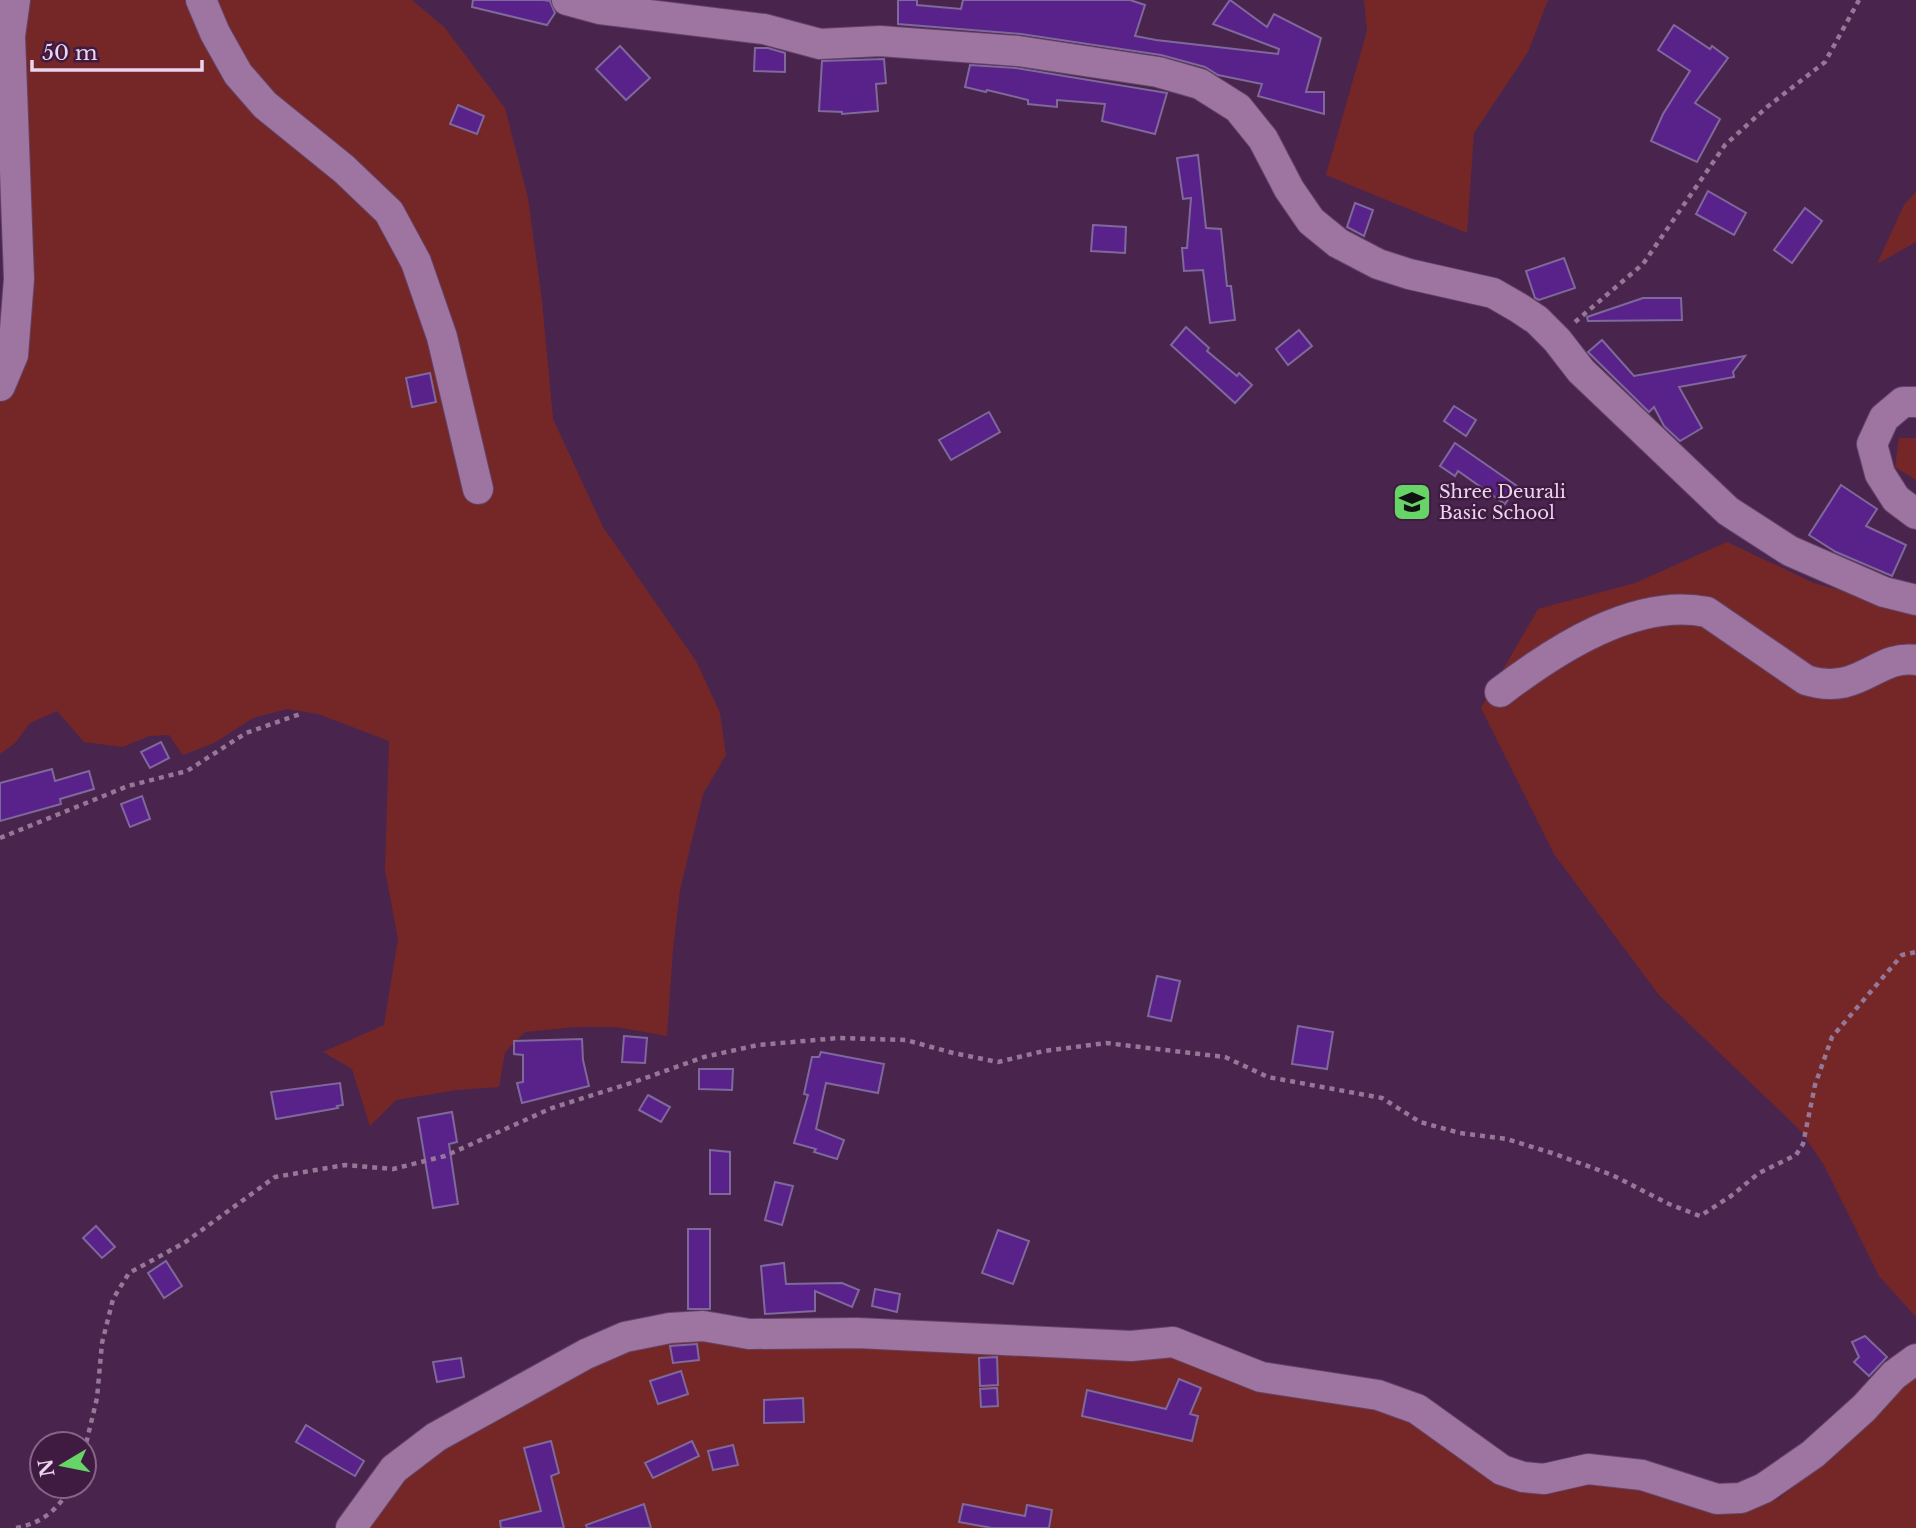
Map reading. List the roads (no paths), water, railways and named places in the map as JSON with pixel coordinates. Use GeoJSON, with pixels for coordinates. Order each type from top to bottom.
{"type":"FeatureCollection","features":[{"type":"Feature","properties":{"kind":"street"},"geometry":{"type":"LineString","coordinates":[[0,386],[13,355],[19,279],[10,36],[15,0]]}},
{"type":"Feature","properties":{"kind":"street"},"geometry":{"type":"LineString","coordinates":[[201,0],[215,33],[238,74],[265,105],[344,169],[389,212],[416,262],[442,337],[478,489]]}},
{"type":"Feature","properties":{"kind":"street"},"geometry":{"type":"LineString","coordinates":[[567,0],[600,9],[764,29],[820,44],[880,41],[1018,51],[1158,72],[1200,84],[1238,108],[1263,139],[1289,189],[1311,221],[1338,243],[1378,264],[1409,274],[1493,293],[1537,320],[1581,371],[1728,511],[1790,551],[1884,592],[1916,600]]}},
{"type":"Feature","properties":{"kind":"street"},"geometry":{"type":"LineString","coordinates":[[1916,402],[1903,402],[1884,418],[1872,444],[1885,483],[1896,499],[1916,514]]}},
{"type":"Feature","properties":{"kind":"street"},"geometry":{"type":"LineString","coordinates":[[1500,692],[1534,666],[1586,638],[1634,616],[1662,609],[1689,608],[1707,612],[1806,680],[1821,685],[1842,685],[1865,677],[1891,663],[1906,659],[1916,660]]}},
{"type":"Feature","properties":{"kind":"street"},"geometry":{"type":"LineString","coordinates":[[351,1528],[394,1469],[436,1437],[586,1354],[625,1336],[670,1328],[703,1326],[749,1334],[858,1333],[1131,1346],[1173,1342],[1261,1377],[1378,1395],[1417,1409],[1502,1470],[1523,1477],[1544,1479],[1588,1469],[1642,1475],[1717,1499],[1741,1499],[1764,1488],[1813,1454],[1864,1408],[1894,1375],[1916,1359]]}},
{"type":"Feature","properties":{"kind":"place","name":"Shree Deurali Basic School"},"geometry":{"type":"Point","coordinates":[1412,502]}}]}
